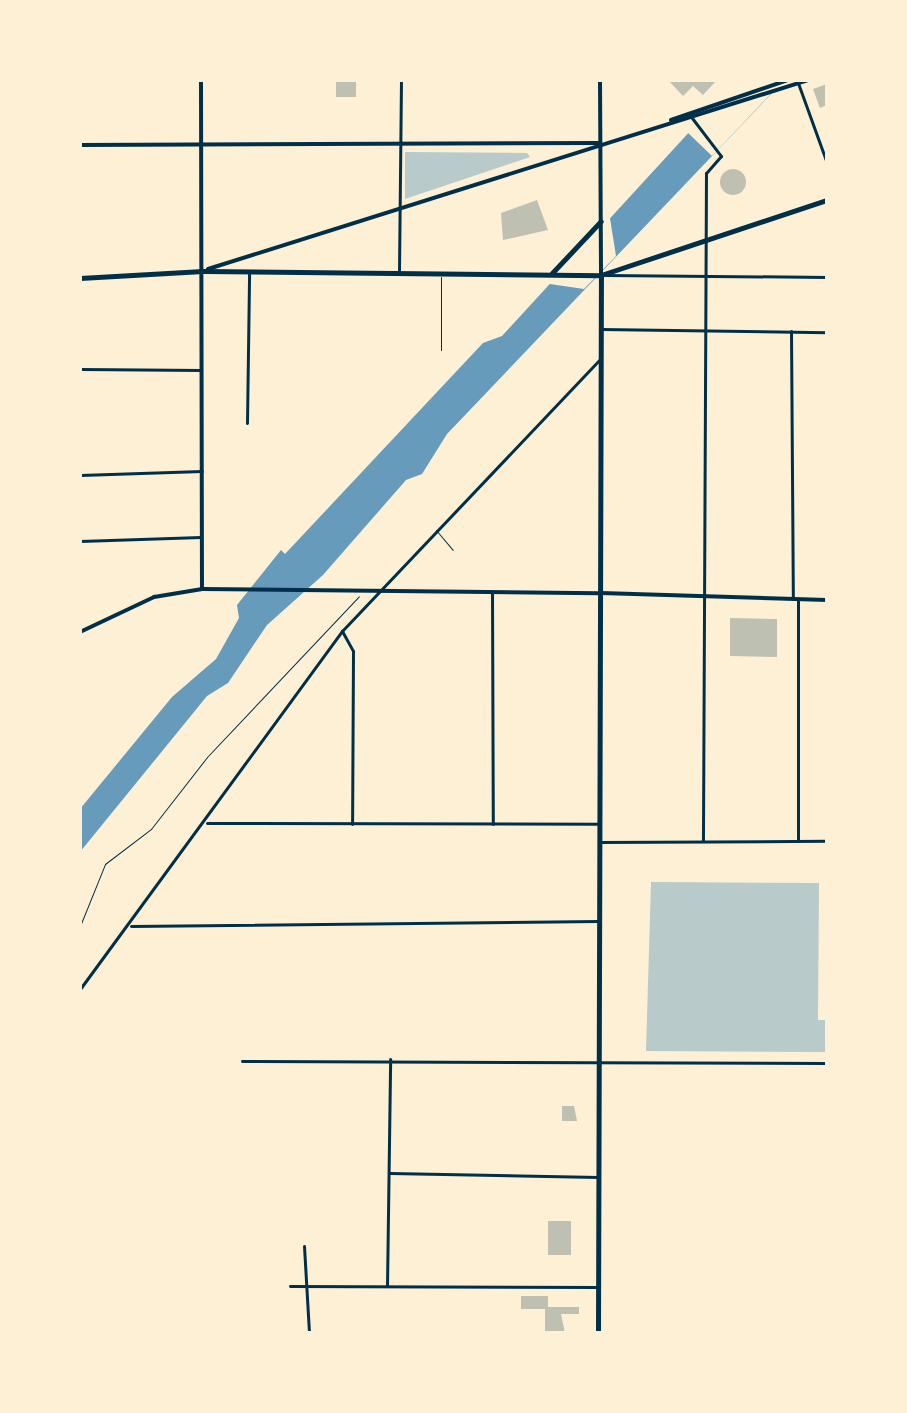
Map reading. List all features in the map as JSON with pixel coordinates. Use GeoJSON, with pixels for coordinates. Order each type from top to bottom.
{"type":"FeatureCollection","features":[{"type":"Feature","properties":{"kind":"highway"},"geometry":{"type":"LineString","coordinates":[[80,278],[203,271],[399,275],[600,274],[709,241],[827,200]]}},
{"type":"Feature","properties":{"kind":"highway"},"geometry":{"type":"LineString","coordinates":[[551,274],[601,221]]}},
{"type":"Feature","properties":{"kind":"highway"},"geometry":{"type":"LineString","coordinates":[[598,1333],[600,274]]}},
{"type":"Feature","properties":{"kind":"main road"},"geometry":{"type":"LineString","coordinates":[[201,80],[202,589]]}},
{"type":"Feature","properties":{"kind":"main road"},"geometry":{"type":"LineString","coordinates":[[600,80],[600,274]]}},
{"type":"Feature","properties":{"kind":"main road"},"geometry":{"type":"LineString","coordinates":[[692,116],[706,107],[788,80]]}},
{"type":"Feature","properties":{"kind":"main road"},"geometry":{"type":"LineString","coordinates":[[203,271],[600,143],[808,80]]}},
{"type":"Feature","properties":{"kind":"main road"},"geometry":{"type":"LineString","coordinates":[[80,145],[600,143]]}},
{"type":"Feature","properties":{"kind":"main road"},"geometry":{"type":"LineString","coordinates":[[80,632],[154,597],[202,589],[598,593],[827,600]]}},
{"type":"Feature","properties":{"kind":"street"},"geometry":{"type":"LineString","coordinates":[[399,275],[401,80]]}},
{"type":"Feature","properties":{"kind":"street"},"geometry":{"type":"LineString","coordinates":[[797,82],[827,163]]}},
{"type":"Feature","properties":{"kind":"street"},"geometry":{"type":"LineString","coordinates":[[692,116],[721,156],[706,173],[710,329],[702,596],[703,841]]}},
{"type":"Feature","properties":{"kind":"street"},"geometry":{"type":"LineString","coordinates":[[821,143],[827,141]]}},
{"type":"Feature","properties":{"kind":"street"},"geometry":{"type":"LineString","coordinates":[[247,423],[249,273]]}},
{"type":"Feature","properties":{"kind":"street"},"geometry":{"type":"LineString","coordinates":[[600,274],[827,277]]}},
{"type":"Feature","properties":{"kind":"street"},"geometry":{"type":"LineString","coordinates":[[601,329],[827,332]]}},
{"type":"Feature","properties":{"kind":"street"},"geometry":{"type":"LineString","coordinates":[[791,331],[798,841]]}},
{"type":"Feature","properties":{"kind":"street"},"geometry":{"type":"LineString","coordinates":[[80,989],[206,823],[291,693],[342,631],[601,357]]}},
{"type":"Feature","properties":{"kind":"street"},"geometry":{"type":"LineString","coordinates":[[80,369],[201,370]]}},
{"type":"Feature","properties":{"kind":"street"},"geometry":{"type":"LineString","coordinates":[[80,475],[202,471]]}},
{"type":"Feature","properties":{"kind":"street"},"geometry":{"type":"LineString","coordinates":[[80,541],[201,537]]}},
{"type":"Feature","properties":{"kind":"street"},"geometry":{"type":"LineString","coordinates":[[492,593],[493,824]]}},
{"type":"Feature","properties":{"kind":"street"},"geometry":{"type":"LineString","coordinates":[[342,631],[353,651],[352,825]]}},
{"type":"Feature","properties":{"kind":"street"},"geometry":{"type":"LineString","coordinates":[[206,823],[600,824]]}},
{"type":"Feature","properties":{"kind":"street"},"geometry":{"type":"LineString","coordinates":[[599,842],[827,841]]}},
{"type":"Feature","properties":{"kind":"street"},"geometry":{"type":"LineString","coordinates":[[129,926],[599,921]]}},
{"type":"Feature","properties":{"kind":"street"},"geometry":{"type":"LineString","coordinates":[[242,1061],[599,1057],[827,1063]]}},
{"type":"Feature","properties":{"kind":"street"},"geometry":{"type":"LineString","coordinates":[[387,1286],[390,1059]]}},
{"type":"Feature","properties":{"kind":"street"},"geometry":{"type":"LineString","coordinates":[[389,1173],[598,1177]]}},
{"type":"Feature","properties":{"kind":"street"},"geometry":{"type":"LineString","coordinates":[[304,1246],[309,1333]]}},
{"type":"Feature","properties":{"kind":"street"},"geometry":{"type":"LineString","coordinates":[[290,1286],[598,1287]]}},
{"type":"Feature","properties":{"kind":"lane"},"geometry":{"type":"LineString","coordinates":[[441,274],[441,350]]}},
{"type":"Feature","properties":{"kind":"lane"},"geometry":{"type":"LineString","coordinates":[[436,530],[453,550]]}},
{"type":"Feature","properties":{"kind":"path"},"geometry":{"type":"LineString","coordinates":[[80,926],[105,864],[151,829],[207,757],[362,592]]}},
{"type":"Feature","properties":{"kind":"shaded area"},"geometry":{"type":"Polygon","coordinates":[[[405,152],[527,153],[530,157],[405,199],[405,152]]]}},
{"type":"Feature","properties":{"kind":"shaded area"},"geometry":{"type":"Polygon","coordinates":[[[651,882],[819,883],[818,1020],[827,1020],[827,1052],[646,1051],[651,882]]]}},
{"type":"Feature","properties":{"kind":"water"},"geometry":{"type":"Polygon","coordinates":[[[737,80],[774,91],[447,434],[422,474],[406,480],[323,575],[267,625],[228,683],[207,696],[80,852],[80,809],[172,697],[216,659],[239,618],[237,605],[281,550],[285,554],[483,343],[502,336],[737,80]]]}},
{"type":"Feature","properties":{"kind":"pier"},"geometry":{"type":"Polygon","coordinates":[[[731,80],[784,80],[712,156],[685,130],[731,80]]]}},
{"type":"Feature","properties":{"kind":"pier"},"geometry":{"type":"Polygon","coordinates":[[[609,212],[616,256],[584,289],[543,283],[609,212]]]}},
{"type":"Feature","properties":{"kind":"building"},"geometry":{"type":"Polygon","coordinates":[[[336,80],[356,80],[356,97],[336,97],[336,80]]]}},
{"type":"Feature","properties":{"kind":"building"},"geometry":{"type":"Polygon","coordinates":[[[668,80],[717,80],[703,95],[693,86],[683,96],[668,80]]]}},
{"type":"Feature","properties":{"kind":"building"},"geometry":{"type":"Polygon","coordinates":[[[827,84],[827,105],[820,108],[813,89],[827,84]]]}},
{"type":"Feature","properties":{"kind":"building"},"geometry":{"type":"Polygon","coordinates":[[[733,169],[742,173],[746,182],[742,191],[733,195],[724,191],[720,182],[724,173],[733,169]]]}},
{"type":"Feature","properties":{"kind":"building"},"geometry":{"type":"Polygon","coordinates":[[[537,200],[548,230],[503,240],[501,213],[537,200]]]}},
{"type":"Feature","properties":{"kind":"building"},"geometry":{"type":"Polygon","coordinates":[[[730,618],[777,619],[777,657],[730,656],[730,618]]]}},
{"type":"Feature","properties":{"kind":"building"},"geometry":{"type":"Polygon","coordinates":[[[562,1106],[574,1106],[577,1121],[562,1121],[562,1106]]]}},
{"type":"Feature","properties":{"kind":"building"},"geometry":{"type":"Polygon","coordinates":[[[548,1221],[571,1221],[571,1255],[548,1255],[548,1221]]]}},
{"type":"Feature","properties":{"kind":"building"},"geometry":{"type":"Polygon","coordinates":[[[521,1296],[548,1296],[548,1307],[579,1307],[579,1314],[561,1314],[565,1333],[545,1333],[545,1309],[521,1309],[521,1296]]]}}]}
